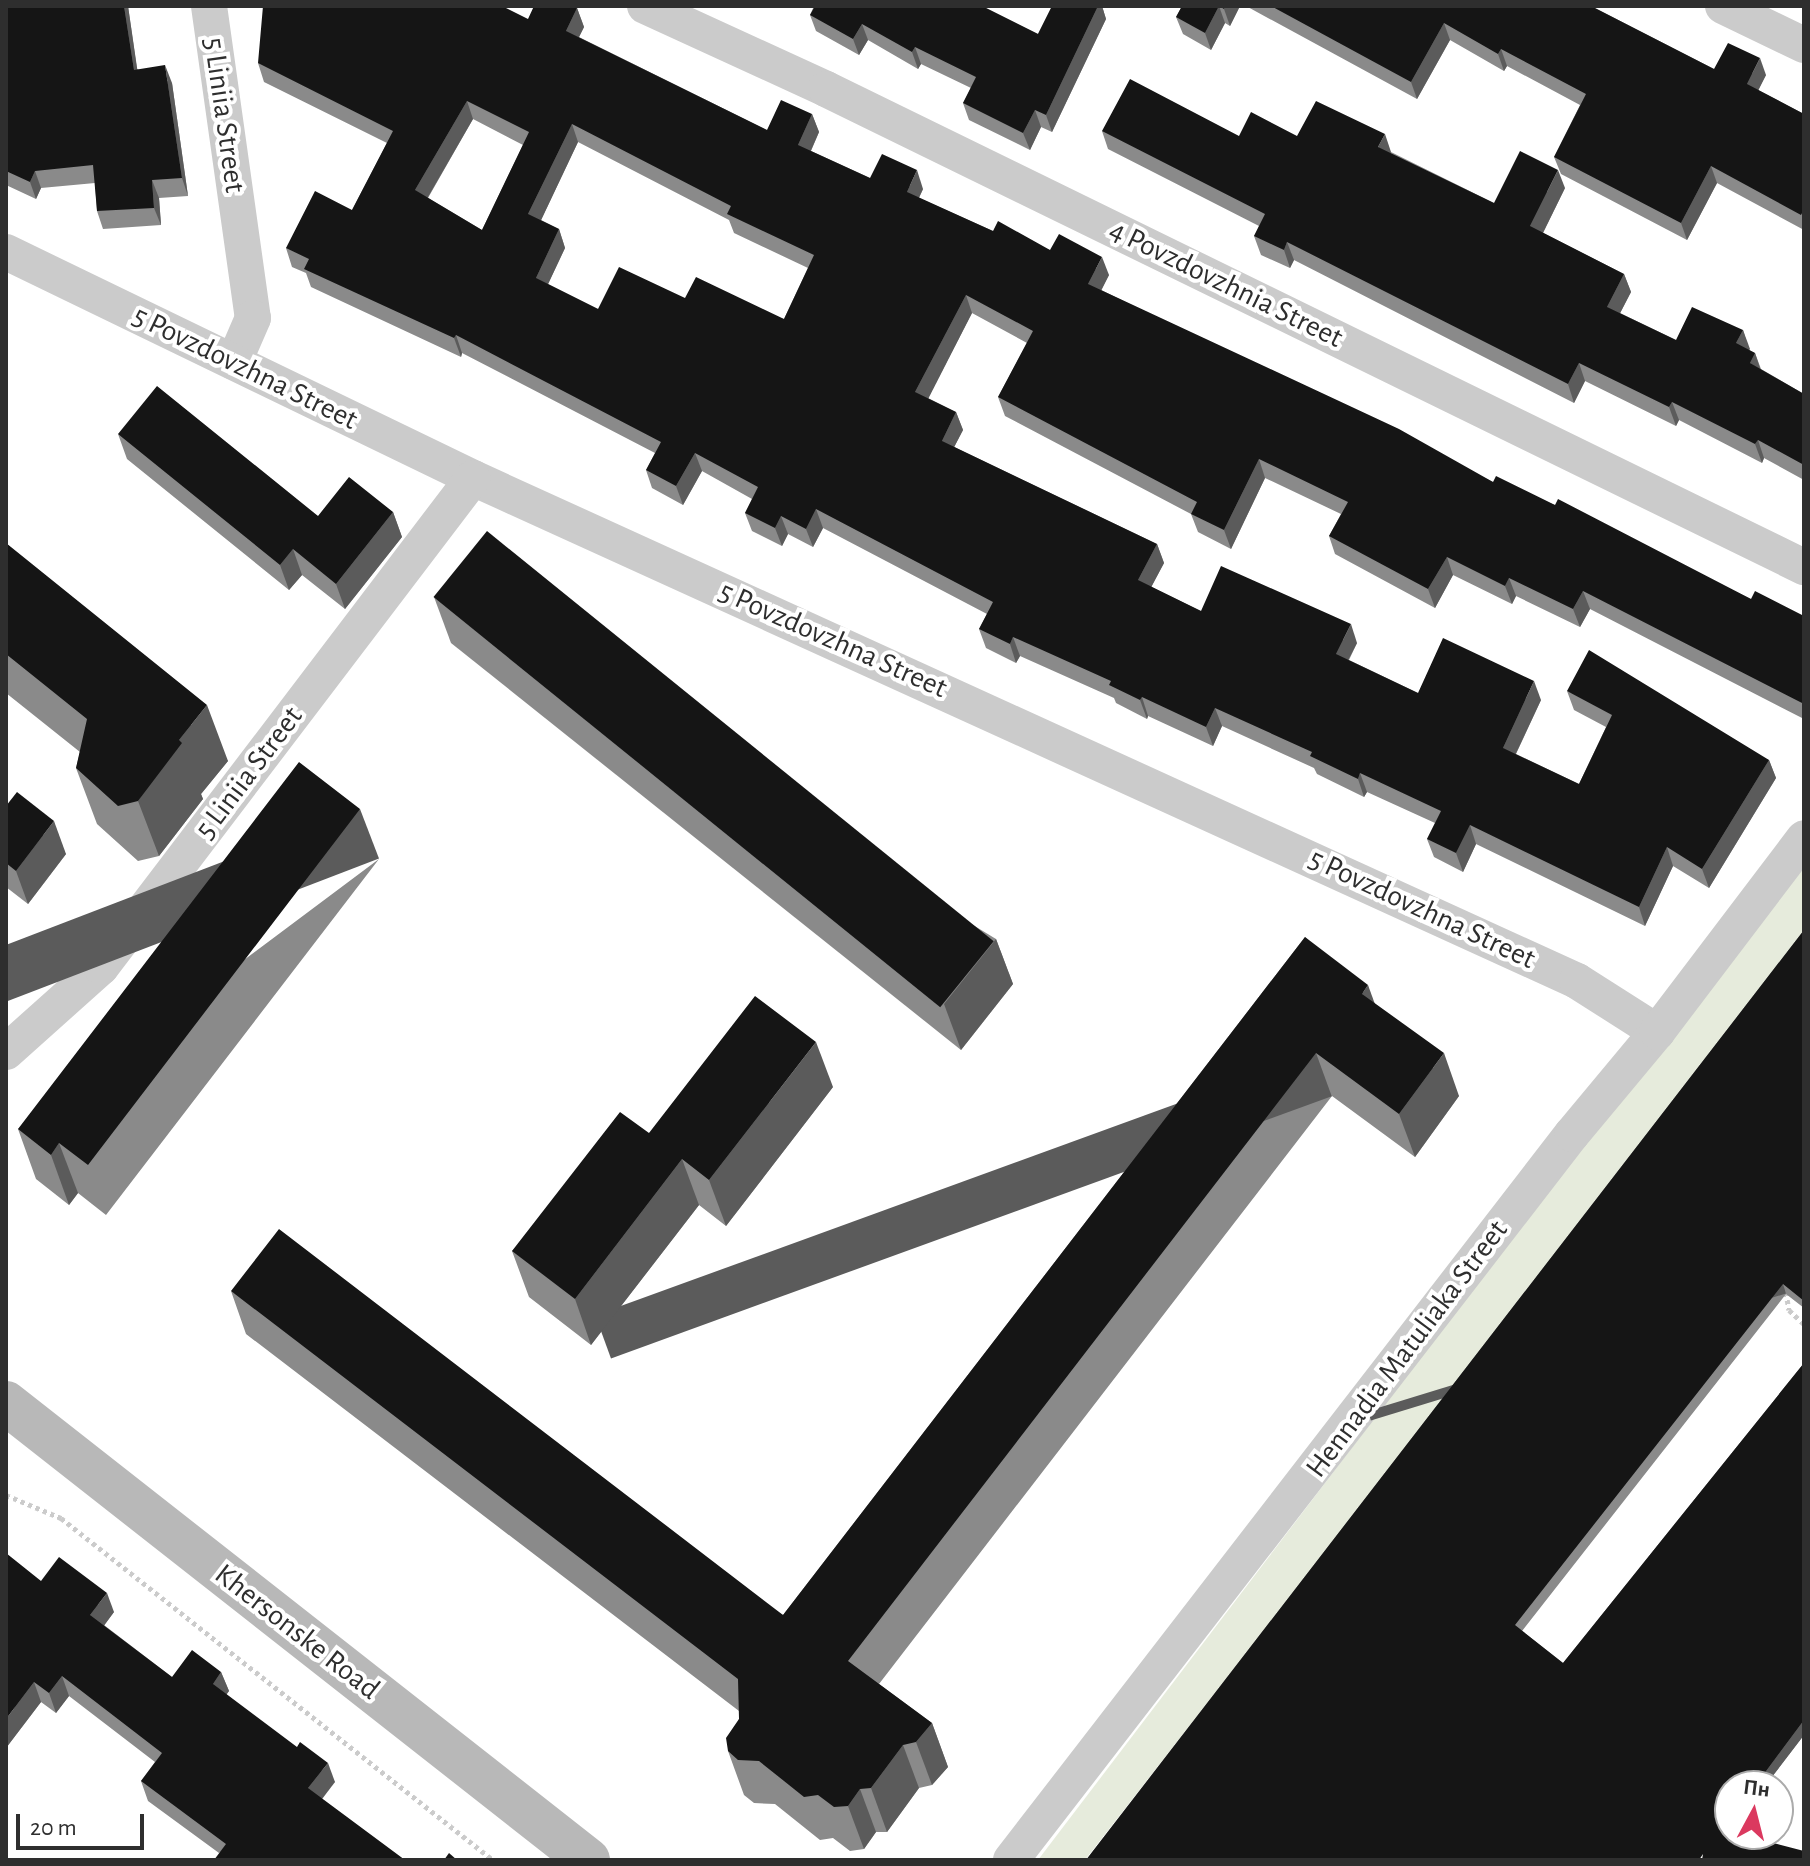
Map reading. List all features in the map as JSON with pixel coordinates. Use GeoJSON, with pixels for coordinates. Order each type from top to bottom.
{"type":"FeatureCollection","features":[{"type":"Feature","properties":{"kind":"main road","name":"Khersonske Road"},"geometry":{"type":"LineString","coordinates":[[6,1403],[588,1860]]}},
{"type":"Feature","properties":{"kind":"street","name":"5 Liniia Street"},"geometry":{"type":"LineString","coordinates":[[209,6],[253,318],[234,362]]}},
{"type":"Feature","properties":{"kind":"street","name":"4 Povzdovzhnia Street"},"geometry":{"type":"LineString","coordinates":[[645,6],[840,96],[1804,567]]}},
{"type":"Feature","properties":{"kind":"street"},"geometry":{"type":"LineString","coordinates":[[1723,6],[1804,45]]}},
{"type":"Feature","properties":{"kind":"street","name":"5 Povzdovzhna Street"},"geometry":{"type":"LineString","coordinates":[[6,252],[473,478],[1577,981],[1657,1032]]}},
{"type":"Feature","properties":{"kind":"street","name":"5 Liniia Street"},"geometry":{"type":"LineString","coordinates":[[6,1052],[101,967],[473,478]]}},
{"type":"Feature","properties":{"kind":"street","name":"Hennadia Matuliaka Street"},"geometry":{"type":"LineString","coordinates":[[1011,1860],[1572,1134],[1657,1032],[1804,838]]}},
{"type":"Feature","properties":{"kind":"path"},"geometry":{"type":"LineString","coordinates":[[1786,1292],[1789,1310],[1804,1324]]}},
{"type":"Feature","properties":{"kind":"path"},"geometry":{"type":"LineString","coordinates":[[6,1495],[61,1518],[493,1860]]}},
{"type":"Feature","properties":{"kind":"shaded area"},"geometry":{"type":"Polygon","coordinates":[[[1804,863],[1804,937],[1085,1860],[1038,1860],[1577,1152],[1804,863]]]}},
{"type":"Feature","properties":{"kind":"building"},"geometry":{"type":"Polygon","coordinates":[[[6,6],[124,6],[134,70],[165,65],[182,178],[152,180],[154,208],[97,211],[93,165],[35,171],[30,182],[6,171],[6,6]]]}},
{"type":"Feature","properties":{"kind":"building"},"geometry":{"type":"Polygon","coordinates":[[[263,6],[502,6],[528,19],[534,6],[573,6],[577,8],[566,31],[767,130],[781,100],[812,114],[798,145],[870,178],[882,154],[917,170],[907,192],[993,231],[998,221],[1050,250],[1059,234],[1102,257],[1088,284],[1399,429],[1493,482],[1496,476],[1555,505],[1558,499],[1751,599],[1755,591],[1804,616],[1804,704],[1583,591],[1573,609],[1509,578],[1505,586],[1447,557],[1428,589],[1329,536],[1348,502],[1259,459],[1224,530],[1191,514],[1197,502],[998,397],[1033,331],[966,295],[915,392],[956,412],[942,441],[1157,544],[1138,580],[1201,611],[1221,566],[1351,624],[1336,654],[1418,693],[1443,638],[1534,681],[1503,748],[1579,784],[1612,715],[1567,691],[1589,650],[1769,760],[1702,869],[1667,847],[1639,907],[1470,825],[1456,853],[1427,839],[1441,811],[1360,773],[1358,779],[1310,756],[1312,752],[1215,708],[1206,727],[1142,697],[1140,700],[1109,685],[1111,681],[1013,637],[1010,644],[979,629],[993,602],[816,509],[806,529],[781,516],[775,528],[745,513],[758,487],[695,453],[676,486],[646,470],[661,442],[456,335],[454,338],[304,269],[309,259],[286,248],[315,191],[352,210],[393,131],[258,63],[263,6]],[[467,101],[415,190],[482,230],[529,132],[467,101]],[[572,124],[528,214],[559,229],[536,278],[598,309],[619,267],[685,298],[696,277],[784,319],[814,255],[727,214],[731,206],[572,124]]]}},
{"type":"Feature","properties":{"kind":"building"},"geometry":{"type":"Polygon","coordinates":[[[815,6],[982,6],[1038,34],[1052,6],[1098,6],[1046,115],[1035,110],[1023,133],[963,103],[976,77],[915,47],[912,52],[862,24],[853,39],[810,15],[815,6]]]}},
{"type":"Feature","properties":{"kind":"building"},"geometry":{"type":"Polygon","coordinates":[[[1182,6],[1219,6],[1205,33],[1176,17],[1182,6]]]}},
{"type":"Feature","properties":{"kind":"building"},"geometry":{"type":"Polygon","coordinates":[[[1271,6],[1591,6],[1714,69],[1728,43],[1760,58],[1747,84],[1804,114],[1804,209],[1801,215],[1711,166],[1681,223],[1554,157],[1586,94],[1501,49],[1498,54],[1444,23],[1411,82],[1271,6]]]}},
{"type":"Feature","properties":{"kind":"building"},"geometry":{"type":"Polygon","coordinates":[[[1130,79],[1239,136],[1251,112],[1297,136],[1316,101],[1385,134],[1378,147],[1494,203],[1520,151],[1558,170],[1530,226],[1624,274],[1607,307],[1676,340],[1692,307],[1743,330],[1736,343],[1755,353],[1750,363],[1804,394],[1804,465],[1758,440],[1755,444],[1672,402],[1669,407],[1579,363],[1568,384],[1287,242],[1284,250],[1254,236],[1265,214],[1102,131],[1130,79]]]}},
{"type":"Feature","properties":{"kind":"building"},"geometry":{"type":"Polygon","coordinates":[[[157,386],[318,516],[349,477],[393,512],[336,584],[293,549],[280,565],[118,434],[157,386]]]}},
{"type":"Feature","properties":{"kind":"building"},"geometry":{"type":"Polygon","coordinates":[[[487,531],[994,941],[940,1007],[434,597],[487,531]]]}},
{"type":"Feature","properties":{"kind":"building"},"geometry":{"type":"Polygon","coordinates":[[[6,543],[207,705],[138,801],[118,806],[76,768],[87,719],[6,654],[6,543]]]}},
{"type":"Feature","properties":{"kind":"building"},"geometry":{"type":"Polygon","coordinates":[[[299,762],[360,809],[88,1165],[59,1143],[51,1155],[18,1129],[299,762]]]}},
{"type":"Feature","properties":{"kind":"building"},"geometry":{"type":"Polygon","coordinates":[[[17,792],[54,821],[16,871],[6,863],[6,806],[17,792]]]}},
{"type":"Feature","properties":{"kind":"building"},"geometry":{"type":"Polygon","coordinates":[[[1804,930],[1804,1301],[1783,1284],[1515,1625],[1563,1663],[1804,1363],[1804,1720],[1767,1770],[1714,1770],[1714,1850],[1794,1848],[1804,1851],[1804,1860],[1702,1860],[1703,1854],[1699,1860],[1086,1860],[1804,930]]]}},
{"type":"Feature","properties":{"kind":"building"},"geometry":{"type":"Polygon","coordinates":[[[1305,937],[1368,985],[1362,994],[1444,1053],[1399,1114],[1316,1053],[848,1661],[932,1723],[916,1742],[903,1745],[871,1788],[860,1789],[848,1806],[834,1807],[818,1795],[804,1797],[759,1761],[738,1760],[728,1751],[726,1738],[739,1719],[738,1679],[231,1291],[279,1229],[783,1615],[1305,937]]]}},
{"type":"Feature","properties":{"kind":"building"},"geometry":{"type":"Polygon","coordinates":[[[755,996],[816,1042],[709,1180],[682,1159],[575,1299],[512,1251],[620,1112],[649,1133],[755,996]]]}},
{"type":"Feature","properties":{"kind":"building"},"geometry":{"type":"Polygon","coordinates":[[[6,1553],[41,1581],[59,1557],[107,1593],[90,1615],[172,1677],[192,1650],[221,1672],[213,1684],[297,1747],[300,1742],[328,1763],[308,1788],[405,1860],[214,1860],[226,1844],[141,1781],[162,1753],[62,1676],[49,1693],[34,1682],[6,1719],[6,1553]]]}},
{"type":"Feature","properties":{"kind":"building"},"geometry":{"type":"Polygon","coordinates":[[[449,1853],[457,1860],[444,1860],[449,1853]]]}}]}
